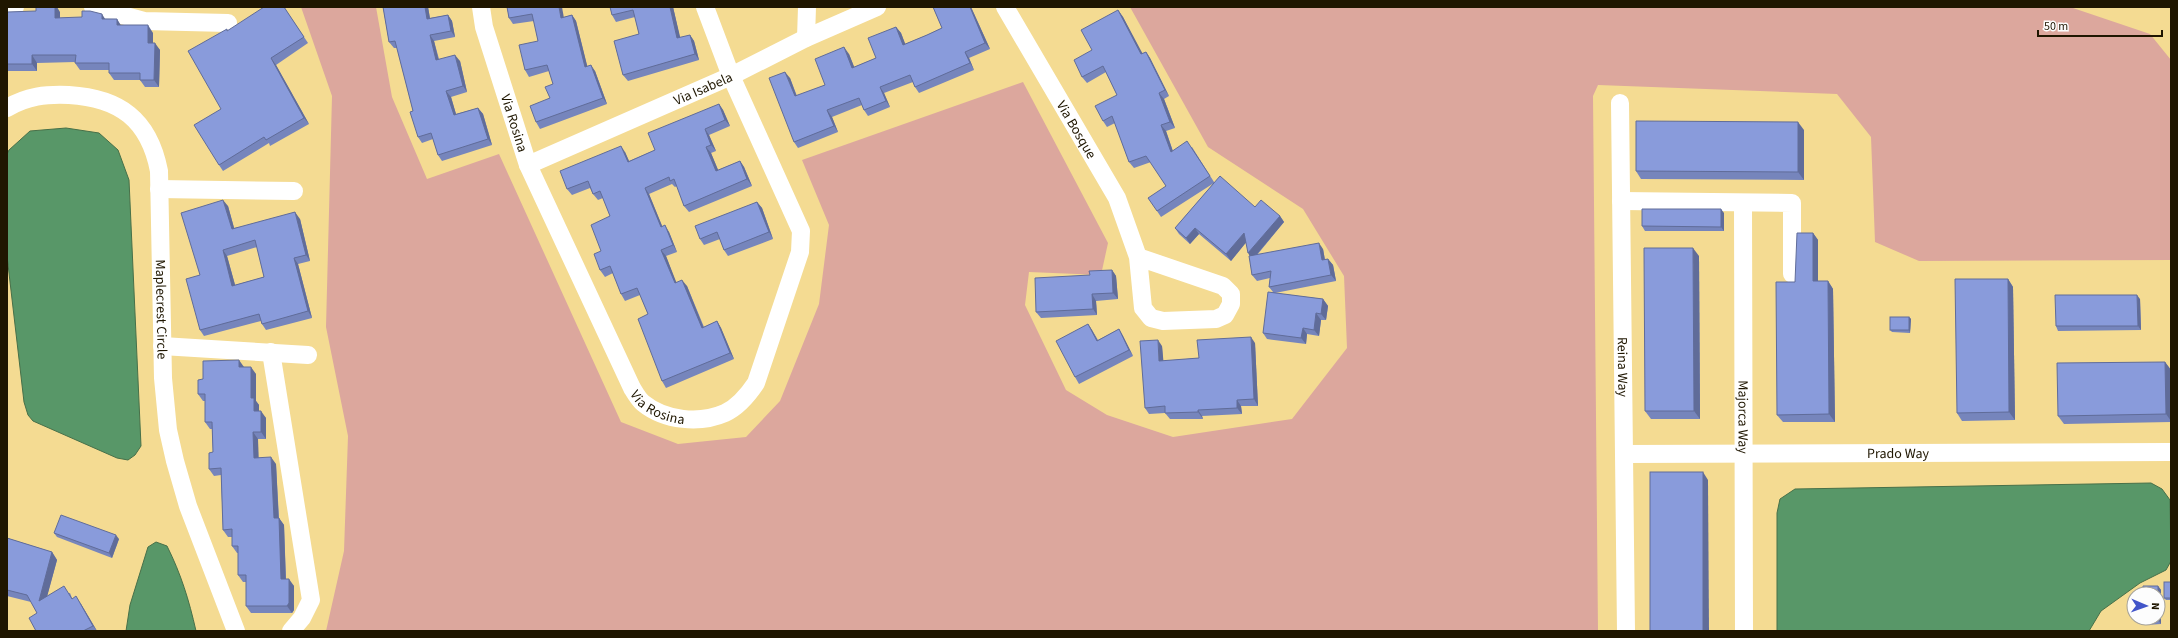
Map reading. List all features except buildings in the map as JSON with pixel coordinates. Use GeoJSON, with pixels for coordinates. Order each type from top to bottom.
{"type":"FeatureCollection","features":[{"type":"Feature","properties":{"kind":"street"},"geometry":{"type":"LineString","coordinates":[[7,8],[15,7]]}},
{"type":"Feature","properties":{"kind":"street"},"geometry":{"type":"LineString","coordinates":[[93,7],[144,21],[228,23]]}},
{"type":"Feature","properties":{"kind":"street","name":"Via Rosina"},"geometry":{"type":"LineString","coordinates":[[481,7],[484,27],[528,165],[632,388],[643,403],[670,417],[701,420],[726,413],[745,399],[756,383],[800,252],[801,231],[731,76],[705,7]]}},
{"type":"Feature","properties":{"kind":"street"},"geometry":{"type":"LineString","coordinates":[[806,38],[807,7]]}},
{"type":"Feature","properties":{"kind":"street","name":"Via Isabela"},"geometry":{"type":"LineString","coordinates":[[528,165],[731,76],[806,38],[877,7]]}},
{"type":"Feature","properties":{"kind":"street","name":"Via Bosque"},"geometry":{"type":"LineString","coordinates":[[1005,7],[1117,198],[1138,257],[1143,308],[1151,318],[1163,321],[1216,319],[1225,315],[1231,304],[1231,294],[1223,286],[1138,257]]}},
{"type":"Feature","properties":{"kind":"street","name":"Maplecrest Circle"},"geometry":{"type":"LineString","coordinates":[[7,108],[27,99],[53,95],[90,97],[116,106],[132,118],[145,133],[156,157],[159,189],[163,378],[168,430],[188,506],[236,631]]}},
{"type":"Feature","properties":{"kind":"street","name":"Reina Way"},"geometry":{"type":"LineString","coordinates":[[1620,103],[1626,631]]}},
{"type":"Feature","properties":{"kind":"street"},"geometry":{"type":"LineString","coordinates":[[159,189],[294,191]]}},
{"type":"Feature","properties":{"kind":"street"},"geometry":{"type":"LineString","coordinates":[[1621,201],[1792,203],[1792,274]]}},
{"type":"Feature","properties":{"kind":"street","name":"Majorca Way"},"geometry":{"type":"LineString","coordinates":[[1743,203],[1745,454],[1744,631]]}},
{"type":"Feature","properties":{"kind":"street"},"geometry":{"type":"LineString","coordinates":[[162,346],[308,355]]}},
{"type":"Feature","properties":{"kind":"street"},"geometry":{"type":"LineString","coordinates":[[271,352],[311,600],[302,618],[291,631]]}},
{"type":"Feature","properties":{"kind":"street","name":"Prado Way"},"geometry":{"type":"LineString","coordinates":[[1624,454],[2171,452]]}},
{"type":"Feature","properties":{"kind":"shaded area"},"geometry":{"type":"Polygon","coordinates":[[[301,7],[376,7],[392,97],[427,179],[499,154],[621,422],[678,444],[746,437],[780,401],[819,304],[829,225],[802,160],[1023,82],[1108,243],[1101,275],[1029,272],[1025,305],[1066,390],[1107,415],[1173,437],[1292,419],[1347,348],[1344,276],[1303,209],[1208,147],[1130,7],[2070,7],[2150,34],[2171,60],[2171,260],[1919,261],[1875,242],[1871,137],[1837,94],[1598,85],[1593,96],[1598,631],[326,631],[344,551],[348,436],[326,327],[332,96],[301,7]]]}},
{"type":"Feature","properties":{"kind":"shaded area"},"geometry":{"type":"Polygon","coordinates":[[[66,128],[99,133],[118,150],[129,180],[141,446],[135,455],[128,460],[117,458],[33,421],[28,415],[24,402],[7,256],[7,154],[9,150],[30,131],[66,128]]]}},
{"type":"Feature","properties":{"kind":"shaded area"},"geometry":{"type":"Polygon","coordinates":[[[2151,483],[2162,489],[2170,500],[2171,561],[2166,570],[2136,586],[2126,586],[2126,593],[2101,611],[2089,631],[1777,631],[1777,513],[1780,499],[1795,489],[2151,483]]]}},
{"type":"Feature","properties":{"kind":"shaded area"},"geometry":{"type":"Polygon","coordinates":[[[156,542],[167,546],[172,556],[184,587],[196,631],[126,631],[130,605],[148,547],[156,542]]]}}]}
